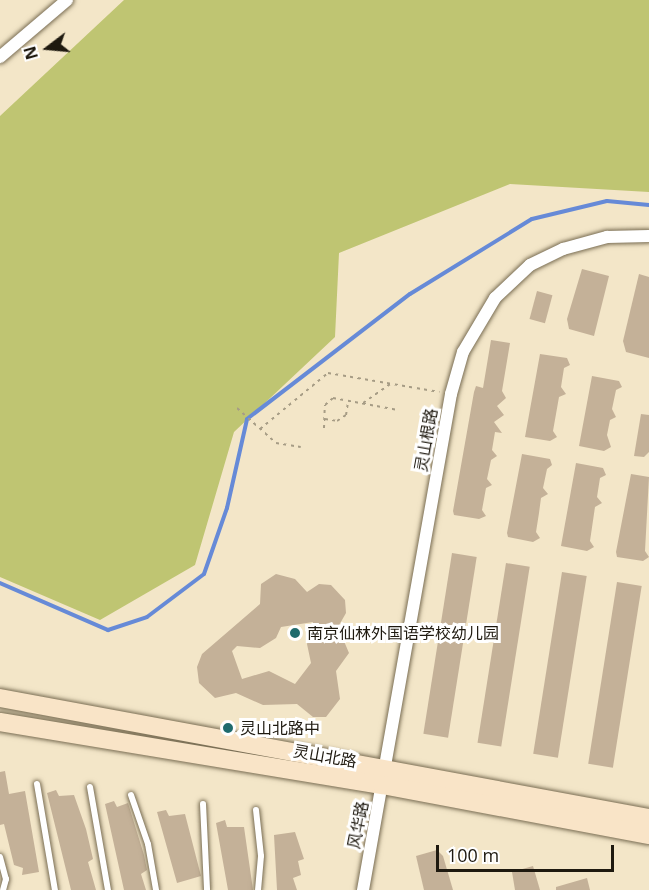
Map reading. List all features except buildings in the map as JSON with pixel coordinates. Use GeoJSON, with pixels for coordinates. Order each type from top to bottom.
{"type":"FeatureCollection","features":[{"type":"Feature","properties":{"kind":"main road","name":"灵山北路"},"geometry":{"type":"LineString","coordinates":[[0,698],[384,776],[649,835]]}},
{"type":"Feature","properties":{"kind":"main road","name":"灵山北路"},"geometry":{"type":"LineString","coordinates":[[0,722],[384,776],[649,818]]}},
{"type":"Feature","properties":{"kind":"street"},"geometry":{"type":"LineString","coordinates":[[2,52],[67,0]]}},
{"type":"Feature","properties":{"kind":"street","name":"灵山根路"},"geometry":{"type":"LineString","coordinates":[[384,776],[451,394],[473,330],[495,298],[530,265],[563,249],[607,237],[649,237]]}},
{"type":"Feature","properties":{"kind":"street","name":"风华路"},"geometry":{"type":"LineString","coordinates":[[363,890],[384,776]]}},
{"type":"Feature","properties":{"kind":"lane"},"geometry":{"type":"LineString","coordinates":[[37,784],[55,890]]}},
{"type":"Feature","properties":{"kind":"lane"},"geometry":{"type":"LineString","coordinates":[[90,787],[108,890]]}},
{"type":"Feature","properties":{"kind":"lane"},"geometry":{"type":"LineString","coordinates":[[131,795],[148,844],[156,890]]}},
{"type":"Feature","properties":{"kind":"lane"},"geometry":{"type":"LineString","coordinates":[[203,804],[207,890]]}},
{"type":"Feature","properties":{"kind":"lane"},"geometry":{"type":"LineString","coordinates":[[256,810],[261,856],[258,890]]}},
{"type":"Feature","properties":{"kind":"lane"},"geometry":{"type":"LineString","coordinates":[[0,857],[6,879],[3,890]]}},
{"type":"Feature","properties":{"kind":"path"},"geometry":{"type":"LineString","coordinates":[[260,429],[328,373],[451,394]]}},
{"type":"Feature","properties":{"kind":"path"},"geometry":{"type":"LineString","coordinates":[[362,404],[390,384]]}},
{"type":"Feature","properties":{"kind":"path"},"geometry":{"type":"LineString","coordinates":[[324,428],[326,401],[337,397],[348,402],[398,410]]}},
{"type":"Feature","properties":{"kind":"path"},"geometry":{"type":"LineString","coordinates":[[325,419],[337,421],[346,415],[348,402]]}},
{"type":"Feature","properties":{"kind":"path"},"geometry":{"type":"LineString","coordinates":[[237,408],[276,443],[301,447]]}},
{"type":"Feature","properties":{"kind":"green space"},"geometry":{"type":"Polygon","coordinates":[[[124,0],[649,0],[649,192],[510,184],[339,253],[335,337],[234,432],[195,565],[100,620],[0,577],[0,116],[124,0]]]}},
{"type":"Feature","properties":{"kind":"waterway"},"geometry":{"type":"LineString","coordinates":[[0,583],[108,630],[147,617],[204,574],[227,508],[247,419],[410,294],[532,219],[607,201],[649,205]]}},
{"type":"Feature","properties":{"kind":"place","name":"南京仙林外国语学校幼儿园"},"geometry":{"type":"Point","coordinates":[295,633]}},
{"type":"Feature","properties":{"kind":"place","name":"灵山北路中"},"geometry":{"type":"Point","coordinates":[228,728]}}]}
